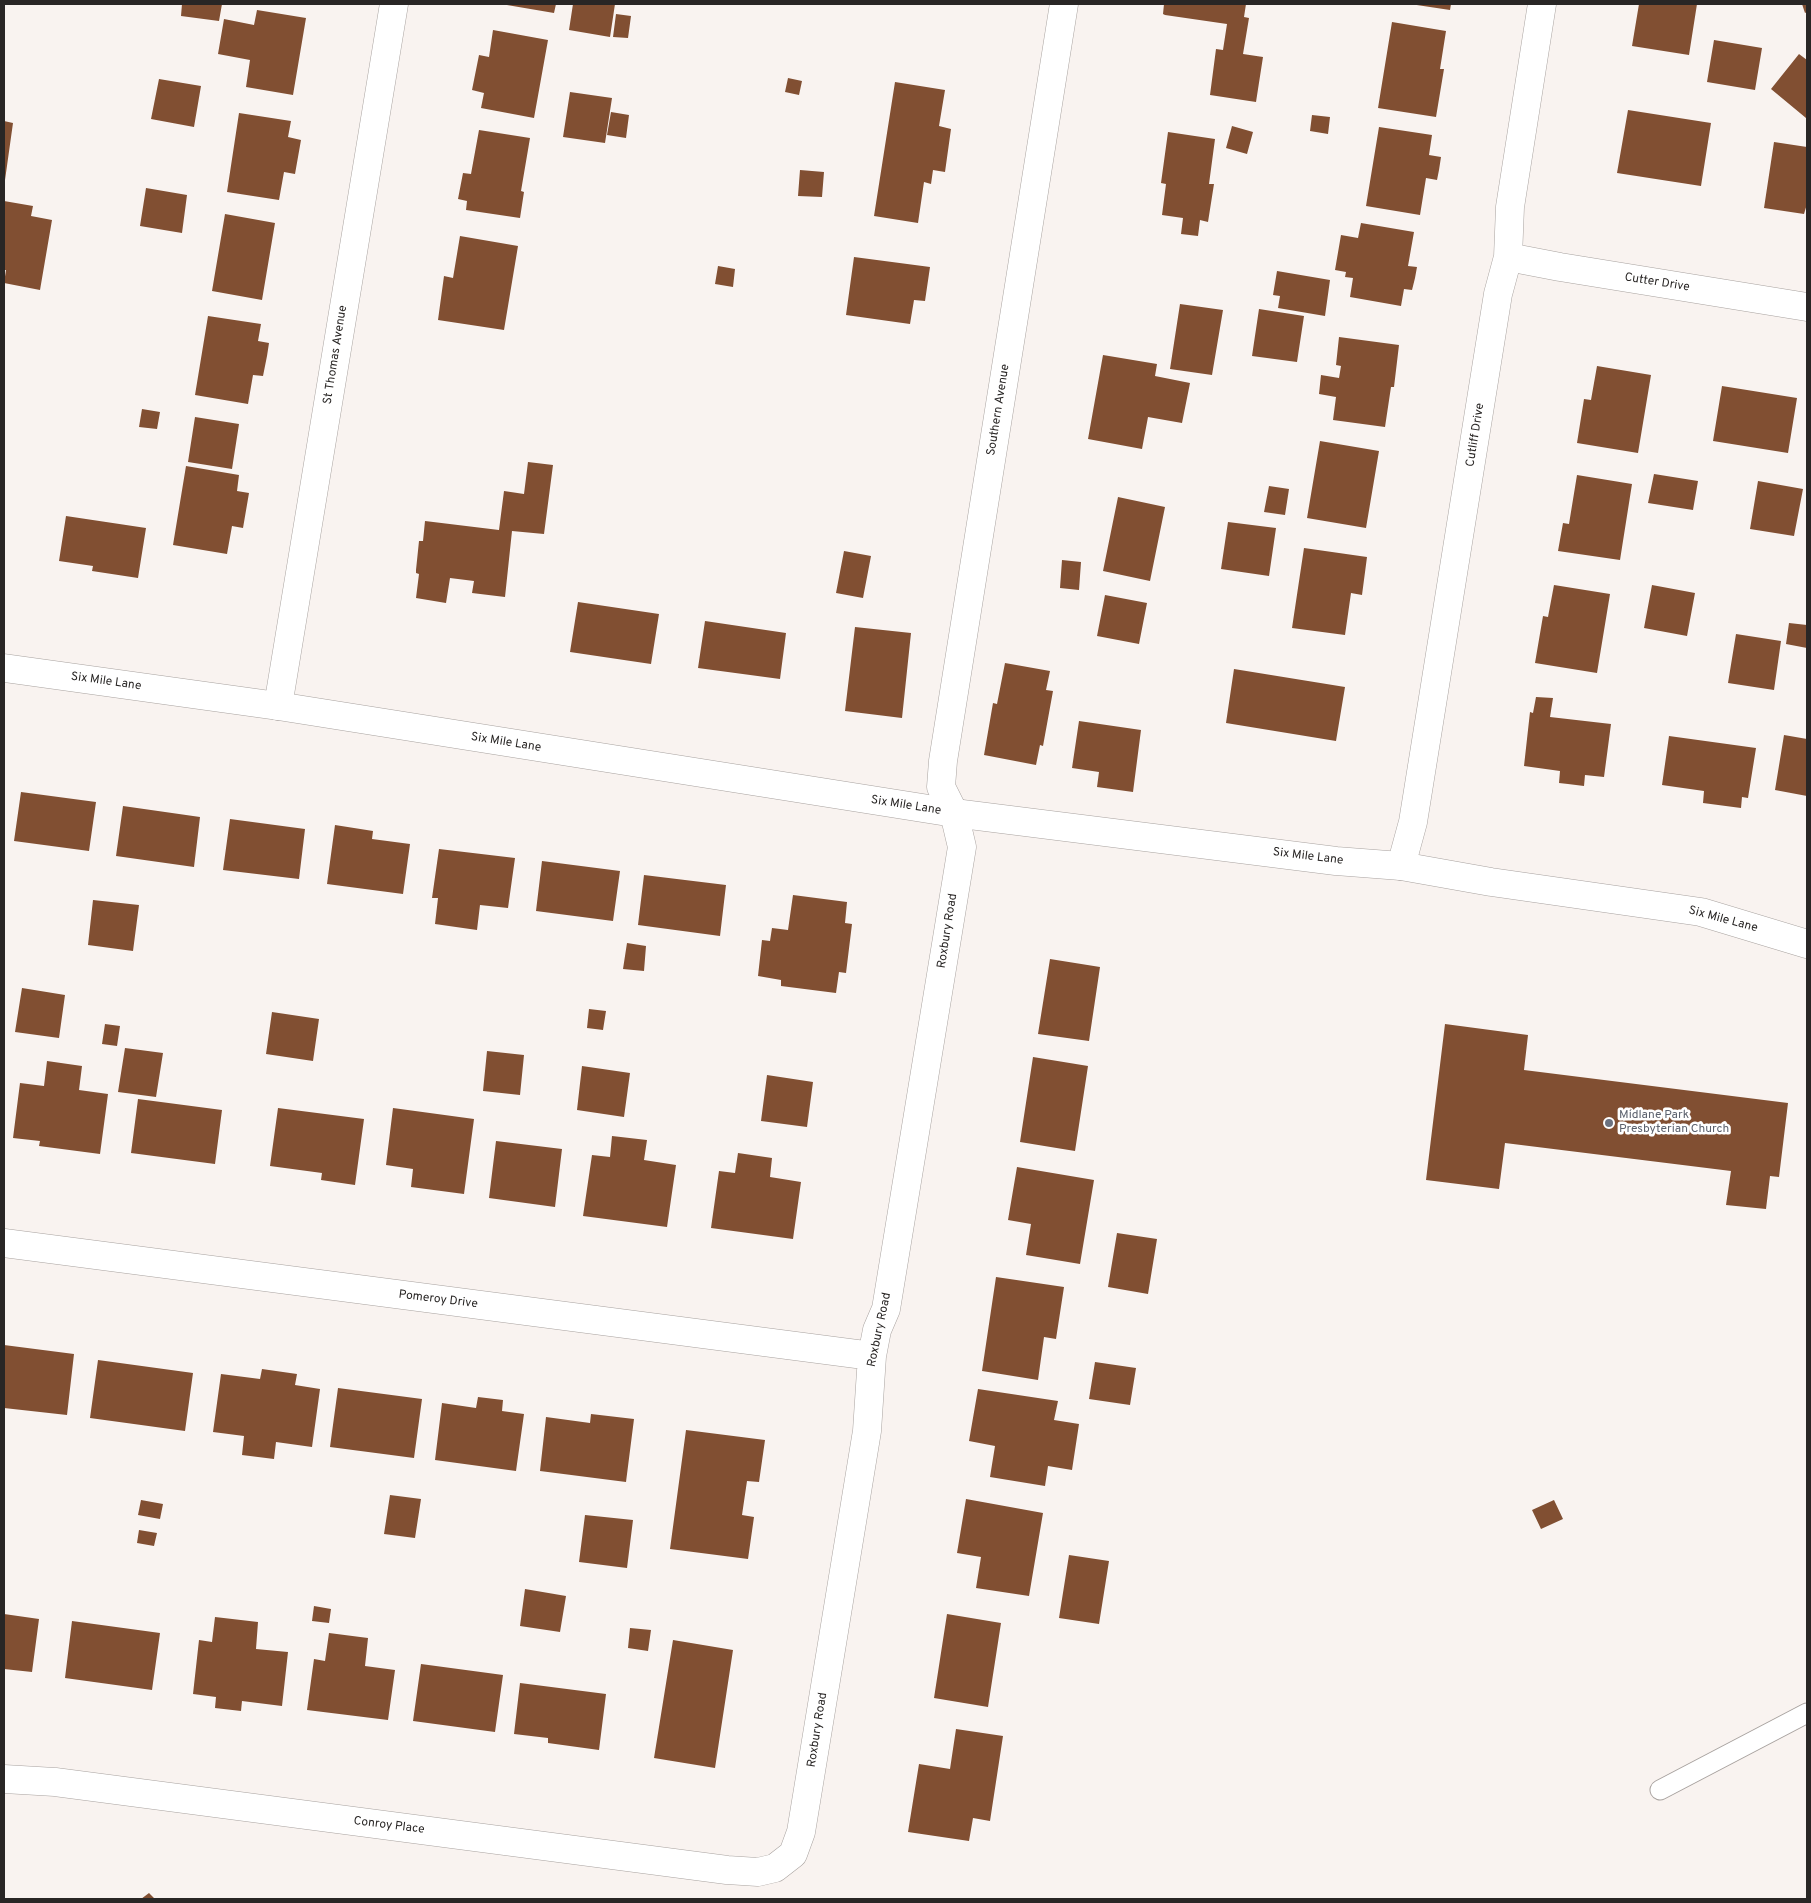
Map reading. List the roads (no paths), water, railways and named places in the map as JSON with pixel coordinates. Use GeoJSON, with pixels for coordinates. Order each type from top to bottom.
{"type":"FeatureCollection","features":[{"type":"Feature","properties":{"kind":"street","name":"St Thomas Avenue"},"geometry":{"type":"LineString","coordinates":[[278,706],[394,4]]}},
{"type":"Feature","properties":{"kind":"street","name":"Southern Avenue"},"geometry":{"type":"LineString","coordinates":[[954,813],[941,787],[943,761],[1064,4]]}},
{"type":"Feature","properties":{"kind":"street","name":"Cutliff Drive"},"geometry":{"type":"LineString","coordinates":[[1401,866],[1413,822],[1498,294],[1508,257],[1510,207],[1542,4]]}},
{"type":"Feature","properties":{"kind":"street","name":"Cutter Drive"},"geometry":{"type":"LineString","coordinates":[[1508,257],[1807,308]]}},
{"type":"Feature","properties":{"kind":"street","name":"Six Mile Lane"},"geometry":{"type":"LineString","coordinates":[[4,668],[278,706],[954,813],[1336,861],[1401,866],[1491,882],[1701,912],[1807,944]]}},
{"type":"Feature","properties":{"kind":"street","name":"Roxbury Road"},"geometry":{"type":"LineString","coordinates":[[774,1868],[793,1854],[801,1832],[867,1431],[872,1356],[878,1330],[886,1309],[962,847],[954,813]]}},
{"type":"Feature","properties":{"kind":"street","name":"Pomeroy Drive"},"geometry":{"type":"LineString","coordinates":[[4,1244],[872,1356]]}},
{"type":"Feature","properties":{"kind":"street","name":"Conroy Place"},"geometry":{"type":"LineString","coordinates":[[5,1786],[55,1782],[727,1870],[758,1872],[774,1868]]}},
{"type":"Feature","properties":{"kind":"lane"},"geometry":{"type":"LineString","coordinates":[[1660,1790],[1807,1713]]}},
{"type":"Feature","properties":{"kind":"place","name":"Midlane Park Presbyterian Church"},"geometry":{"type":"Point","coordinates":[1609,1123]}}]}
